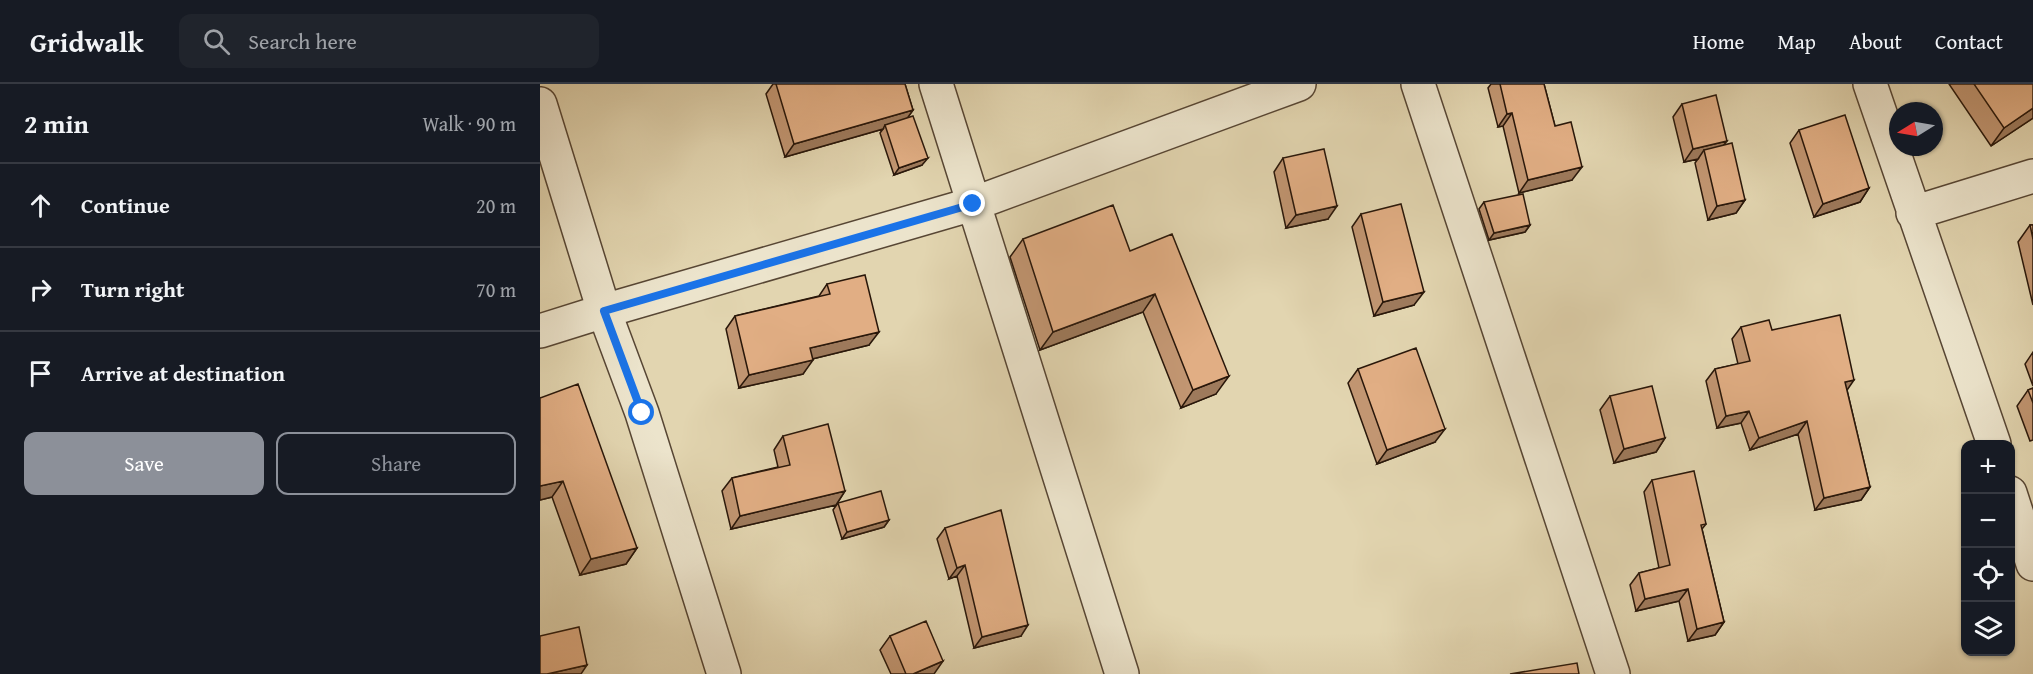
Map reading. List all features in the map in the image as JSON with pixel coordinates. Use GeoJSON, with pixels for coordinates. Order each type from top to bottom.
{"type":"FeatureCollection","features":[{"type":"Feature","properties":{"kind":"street"},"geometry":{"type":"LineString","coordinates":[[936,84],[1122,674]]}},
{"type":"Feature","properties":{"kind":"street"},"geometry":{"type":"LineString","coordinates":[[540,331],[973,204],[1299,84]]}},
{"type":"Feature","properties":{"kind":"street"},"geometry":{"type":"LineString","coordinates":[[1418,84],[1613,674]]}},
{"type":"Feature","properties":{"kind":"street"},"geometry":{"type":"LineString","coordinates":[[1870,84],[1993,440]]}},
{"type":"Feature","properties":{"kind":"street"},"geometry":{"type":"LineString","coordinates":[[540,104],[604,311],[642,413],[724,674]]}},
{"type":"Feature","properties":{"kind":"street"},"geometry":{"type":"LineString","coordinates":[[1913,213],[2033,176]]}},
{"type":"Feature","properties":{"kind":"street"},"geometry":{"type":"LineString","coordinates":[[2021,511],[2033,564]]}},
{"type":"Feature","properties":{"kind":"building"},"geometry":{"type":"Polygon","coordinates":[[[776,84],[905,84],[913,110],[794,144],[776,84]]]}},
{"type":"Feature","properties":{"kind":"building"},"geometry":{"type":"Polygon","coordinates":[[[1500,84],[1544,84],[1555,126],[1571,122],[1582,167],[1528,180],[1512,113],[1507,114],[1500,84]]]}},
{"type":"Feature","properties":{"kind":"building"},"geometry":{"type":"Polygon","coordinates":[[[1974,84],[2033,84],[2033,108],[2004,128],[1974,84]]]}},
{"type":"Feature","properties":{"kind":"building"},"geometry":{"type":"Polygon","coordinates":[[[1716,95],[1727,141],[1693,149],[1682,104],[1716,95]]]}},
{"type":"Feature","properties":{"kind":"building"},"geometry":{"type":"Polygon","coordinates":[[[1845,115],[1869,188],[1823,204],[1799,130],[1845,115]]]}},
{"type":"Feature","properties":{"kind":"building"},"geometry":{"type":"Polygon","coordinates":[[[913,116],[928,158],[899,168],[885,125],[913,116]]]}},
{"type":"Feature","properties":{"kind":"building"},"geometry":{"type":"Polygon","coordinates":[[[1732,143],[1745,200],[1717,206],[1704,150],[1732,143]]]}},
{"type":"Feature","properties":{"kind":"building"},"geometry":{"type":"Polygon","coordinates":[[[1324,149],[1337,206],[1296,215],[1283,158],[1324,149]]]}},
{"type":"Feature","properties":{"kind":"building"},"geometry":{"type":"Polygon","coordinates":[[[1523,194],[1530,225],[1494,233],[1484,202],[1523,194]]]}},
{"type":"Feature","properties":{"kind":"building"},"geometry":{"type":"Polygon","coordinates":[[[1401,204],[1424,292],[1383,302],[1361,214],[1401,204]]]}},
{"type":"Feature","properties":{"kind":"building"},"geometry":{"type":"Polygon","coordinates":[[[1113,205],[1130,251],[1172,234],[1229,376],[1193,390],[1155,294],[1053,332],[1023,239],[1113,205]]]}},
{"type":"Feature","properties":{"kind":"building"},"geometry":{"type":"Polygon","coordinates":[[[865,275],[879,332],[810,348],[813,360],[749,375],[735,316],[830,294],[827,284],[865,275]]]}},
{"type":"Feature","properties":{"kind":"building"},"geometry":{"type":"Polygon","coordinates":[[[1840,315],[1854,380],[1845,382],[1870,487],[1824,498],[1807,421],[1759,438],[1749,411],[1726,416],[1715,369],[1750,361],[1741,327],[1769,320],[1772,330],[1840,315]]]}},
{"type":"Feature","properties":{"kind":"building"},"geometry":{"type":"Polygon","coordinates":[[[1416,348],[1445,429],[1387,450],[1358,369],[1416,348]]]}},
{"type":"Feature","properties":{"kind":"building"},"geometry":{"type":"Polygon","coordinates":[[[578,384],[637,548],[591,559],[563,481],[540,486],[540,398],[578,384]]]}},
{"type":"Feature","properties":{"kind":"building"},"geometry":{"type":"Polygon","coordinates":[[[1652,386],[1665,438],[1624,449],[1610,396],[1652,386]]]}},
{"type":"Feature","properties":{"kind":"building"},"geometry":{"type":"Polygon","coordinates":[[[2033,388],[2033,403],[2028,390],[2033,388]]]}},
{"type":"Feature","properties":{"kind":"building"},"geometry":{"type":"Polygon","coordinates":[[[828,424],[845,491],[740,516],[732,478],[790,465],[783,436],[828,424]]]}},
{"type":"Feature","properties":{"kind":"building"},"geometry":{"type":"Polygon","coordinates":[[[1694,471],[1706,524],[1701,525],[1724,622],[1697,629],[1688,589],[1645,599],[1639,573],[1670,565],[1652,480],[1694,471]]]}},
{"type":"Feature","properties":{"kind":"building"},"geometry":{"type":"Polygon","coordinates":[[[881,491],[889,520],[847,532],[838,503],[881,491]]]}},
{"type":"Feature","properties":{"kind":"building"},"geometry":{"type":"Polygon","coordinates":[[[1001,510],[1028,625],[982,637],[965,565],[957,568],[945,528],[1001,510]]]}},
{"type":"Feature","properties":{"kind":"building"},"geometry":{"type":"Polygon","coordinates":[[[926,621],[943,661],[913,674],[906,674],[890,636],[926,621]]]}},
{"type":"Feature","properties":{"kind":"building"},"geometry":{"type":"Polygon","coordinates":[[[579,627],[587,665],[540,674],[540,636],[579,627]]]}},
{"type":"Feature","properties":{"kind":"building"},"geometry":{"type":"Polygon","coordinates":[[[1577,663],[1579,674],[1510,674],[1577,663]]]}},
{"type":"Feature","properties":{"kind":"route"},"geometry":{"type":"LineString","coordinates":[[642,413],[604,311],[973,204]]}}]}
